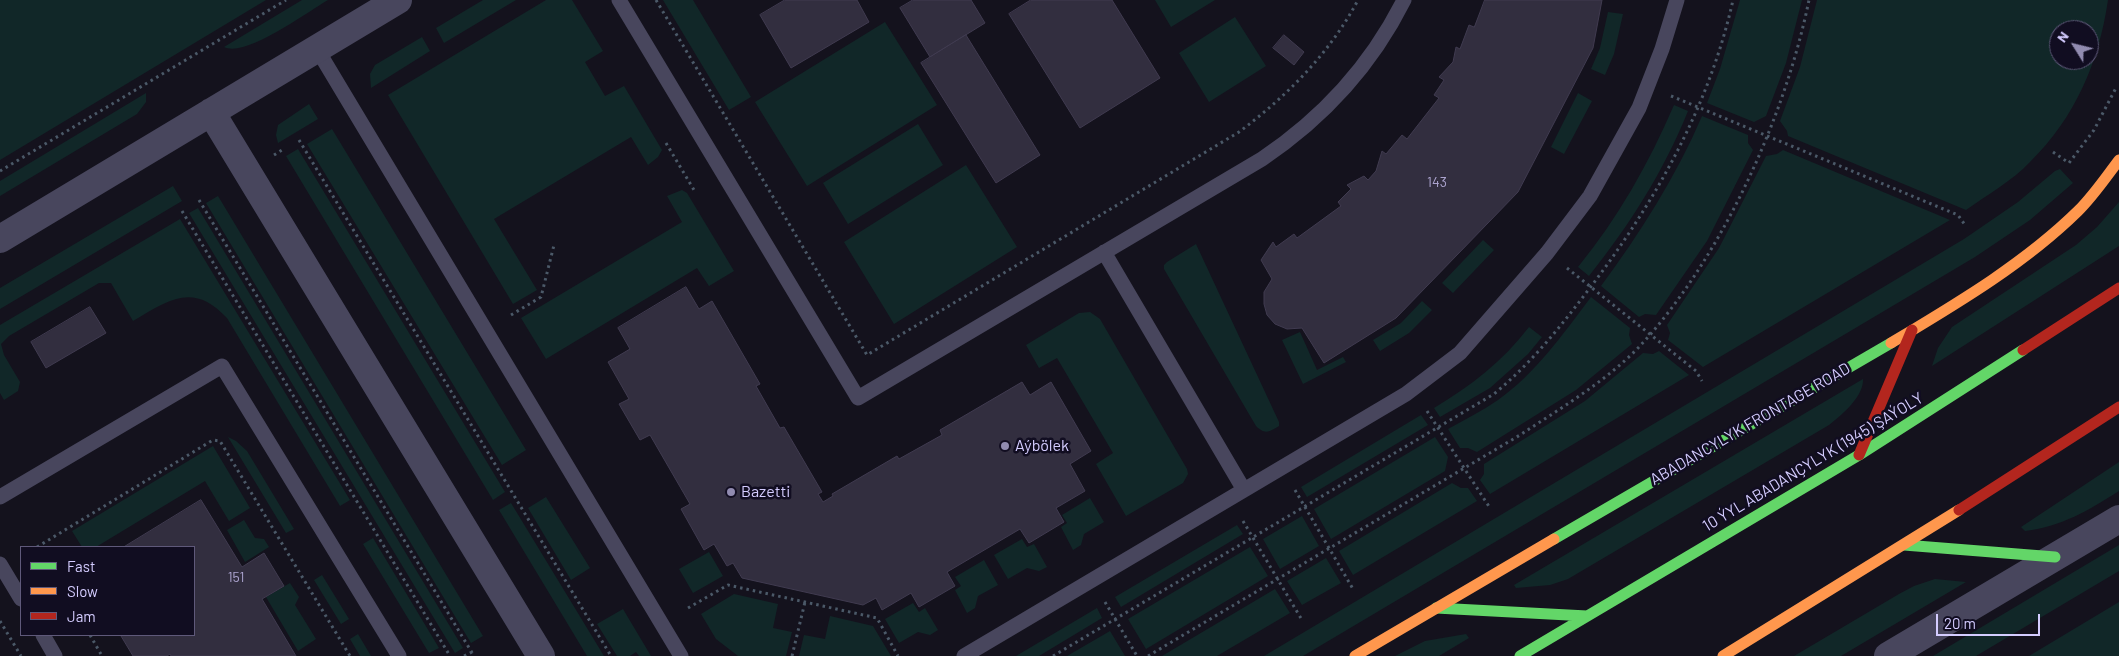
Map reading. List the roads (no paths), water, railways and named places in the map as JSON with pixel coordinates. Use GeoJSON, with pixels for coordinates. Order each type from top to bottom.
{"type":"FeatureCollection","features":[{"type":"Feature","properties":{"kind":"main road","name":"ABADANCYLYK FRONTAGE ROAD"},"geometry":{"type":"LineString","coordinates":[[1356,656],[1912,330],[2035,249],[2070,218],[2093,194],[2119,160]]}},
{"type":"Feature","properties":{"kind":"main road","name":"10 ÝYL ABADANÇYLYK (1945) ŞAÝOLY"},"geometry":{"type":"LineString","coordinates":[[1520,656],[1859,455],[2119,288]]}},
{"type":"Feature","properties":{"kind":"main road"},"geometry":{"type":"LineString","coordinates":[[1859,455],[1912,330]]}},
{"type":"Feature","properties":{"kind":"main road"},"geometry":{"type":"LineString","coordinates":[[1723,656],[1904,545],[2119,407]]}},
{"type":"Feature","properties":{"kind":"main road"},"geometry":{"type":"LineString","coordinates":[[1904,545],[2055,558]]}},
{"type":"Feature","properties":{"kind":"main road"},"geometry":{"type":"LineString","coordinates":[[1436,608],[1587,616]]}},
{"type":"Feature","properties":{"kind":"street"},"geometry":{"type":"LineString","coordinates":[[0,239],[398,0]]}},
{"type":"Feature","properties":{"kind":"street"},"geometry":{"type":"LineString","coordinates":[[212,112],[540,656]]}},
{"type":"Feature","properties":{"kind":"street"},"geometry":{"type":"LineString","coordinates":[[1888,656],[2119,519]]}},
{"type":"Feature","properties":{"kind":"lane"},"geometry":{"type":"LineString","coordinates":[[619,0],[858,398],[1254,164],[1292,139],[1324,110],[1354,78],[1383,40],[1404,0]]}},
{"type":"Feature","properties":{"kind":"lane"},"geometry":{"type":"LineString","coordinates":[[964,656],[1406,394],[1460,353],[1547,253],[1590,196],[1639,108],[1662,49],[1676,0]]}},
{"type":"Feature","properties":{"kind":"lane"},"geometry":{"type":"LineString","coordinates":[[317,48],[681,656]]}},
{"type":"Feature","properties":{"kind":"lane"},"geometry":{"type":"LineString","coordinates":[[1104,252],[1244,490]]}},
{"type":"Feature","properties":{"kind":"lane"},"geometry":{"type":"LineString","coordinates":[[0,497],[222,366],[399,656]]}},
{"type":"Feature","properties":{"kind":"lane"},"geometry":{"type":"LineString","coordinates":[[0,564],[20,597]]}},
{"type":"Feature","properties":{"kind":"lane"},"geometry":{"type":"LineString","coordinates":[[43,636],[55,656]]}},
{"type":"Feature","properties":{"kind":"place","name":"Aýbölek"},"geometry":{"type":"Point","coordinates":[1005,446]}},
{"type":"Feature","properties":{"kind":"place","name":"Bazetti"},"geometry":{"type":"Point","coordinates":[731,492]}}]}
